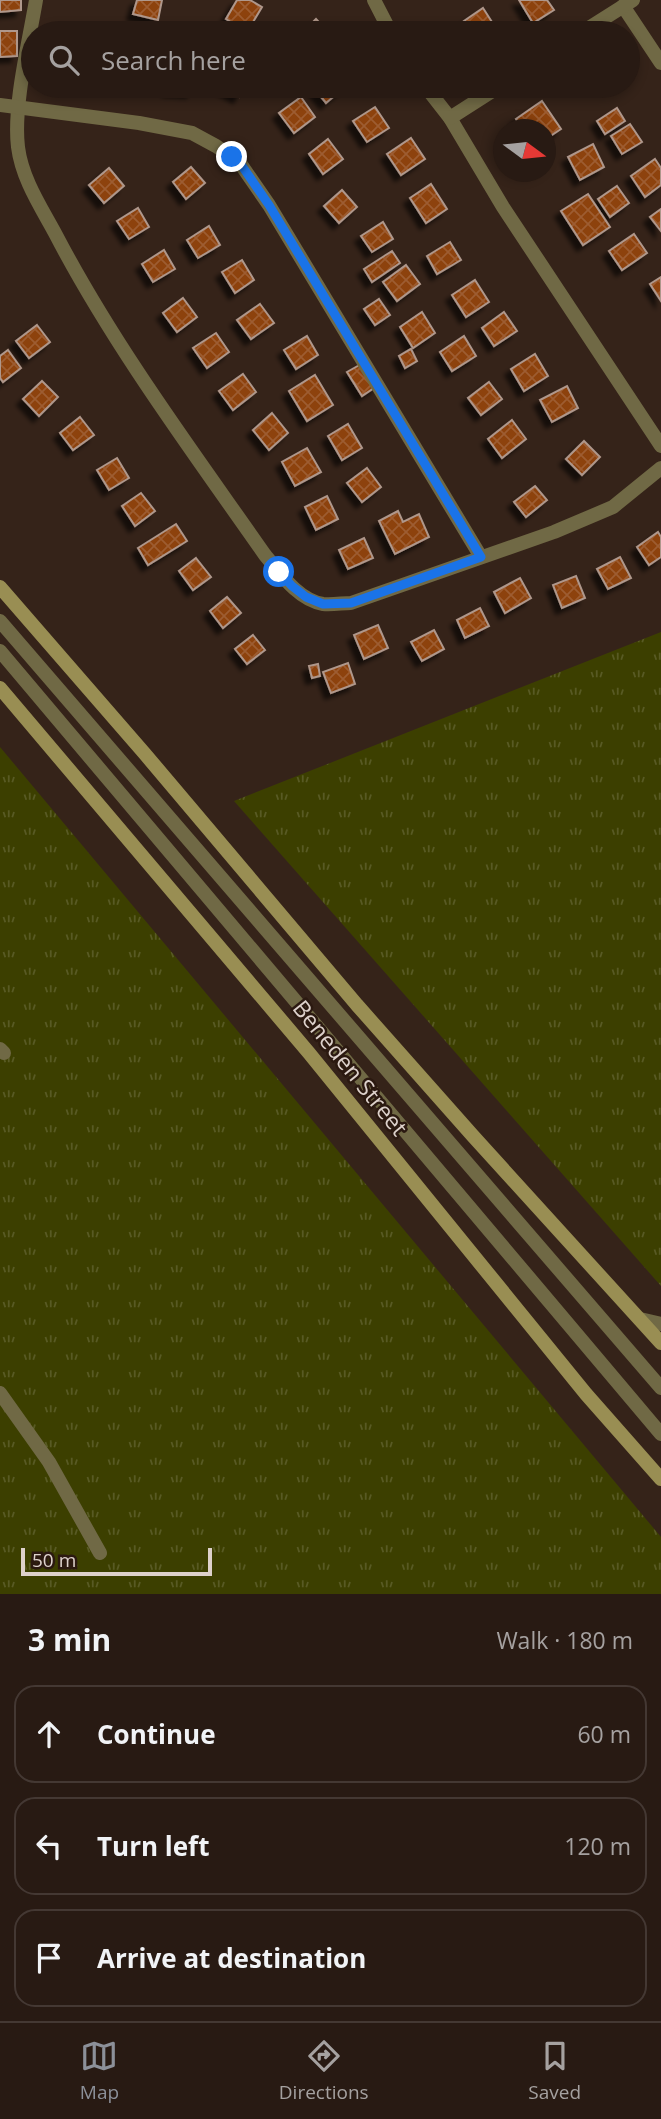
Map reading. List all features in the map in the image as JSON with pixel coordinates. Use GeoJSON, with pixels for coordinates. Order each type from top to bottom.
{"type":"FeatureCollection","features":[{"type":"Feature","properties":{"kind":"main road","name":"Beneden Street"},"geometry":{"type":"LineString","coordinates":[[0,587],[357,1005],[661,1343]]}},
{"type":"Feature","properties":{"kind":"main road","name":"Beneden Street"},"geometry":{"type":"LineString","coordinates":[[0,688],[309,1053],[586,1394],[661,1479]]}},
{"type":"Feature","properties":{"kind":"street"},"geometry":{"type":"LineString","coordinates":[[33,21],[36,0]]}},
{"type":"Feature","properties":{"kind":"street"},"geometry":{"type":"LineString","coordinates":[[374,0],[385,21]]}},
{"type":"Feature","properties":{"kind":"street"},"geometry":{"type":"LineString","coordinates":[[600,21],[628,3],[638,21]]}},
{"type":"Feature","properties":{"kind":"street"},"geometry":{"type":"LineString","coordinates":[[640,25],[661,64]]}},
{"type":"Feature","properties":{"kind":"street"},"geometry":{"type":"LineString","coordinates":[[21,94],[18,146],[27,181],[78,277],[265,555],[292,586],[306,597],[323,604],[351,603],[554,532],[613,507],[661,468]]}},
{"type":"Feature","properties":{"kind":"street"},"geometry":{"type":"LineString","coordinates":[[434,98],[450,118],[503,207],[661,446]]}},
{"type":"Feature","properties":{"kind":"street"},"geometry":{"type":"LineString","coordinates":[[450,118],[481,98]]}},
{"type":"Feature","properties":{"kind":"street"},"geometry":{"type":"LineString","coordinates":[[0,105],[139,123],[191,133],[216,146],[242,166],[269,205],[481,557]]}},
{"type":"Feature","properties":{"kind":"street"},"geometry":{"type":"LineString","coordinates":[[0,621],[661,1388]]}},
{"type":"Feature","properties":{"kind":"street"},"geometry":{"type":"LineString","coordinates":[[0,651],[661,1434]]}},
{"type":"Feature","properties":{"kind":"street"},"geometry":{"type":"LineString","coordinates":[[640,1319],[661,1324]]}},
{"type":"Feature","properties":{"kind":"street"},"geometry":{"type":"LineString","coordinates":[[0,1392],[49,1462],[100,1553]]}},
{"type":"Feature","properties":{"kind":"green space"},"geometry":{"type":"Polygon","coordinates":[[[661,632],[661,1286],[234,801],[661,632]]]}},
{"type":"Feature","properties":{"kind":"green space"},"geometry":{"type":"Polygon","coordinates":[[[0,747],[661,1537],[661,1594],[0,1594],[0,747]]]}},
{"type":"Feature","properties":{"kind":"building"},"geometry":{"type":"Polygon","coordinates":[[[0,0],[21,0],[21,10],[0,12],[0,0]]]}},
{"type":"Feature","properties":{"kind":"building"},"geometry":{"type":"Polygon","coordinates":[[[137,0],[162,0],[158,20],[133,14],[137,0]]]}},
{"type":"Feature","properties":{"kind":"building"},"geometry":{"type":"Polygon","coordinates":[[[237,0],[250,0],[262,7],[254,21],[226,19],[237,0]]]}},
{"type":"Feature","properties":{"kind":"building"},"geometry":{"type":"Polygon","coordinates":[[[519,0],[547,0],[554,10],[532,21],[519,0]]]}},
{"type":"Feature","properties":{"kind":"building"},"geometry":{"type":"Polygon","coordinates":[[[483,8],[491,21],[464,21],[483,8]]]}},
{"type":"Feature","properties":{"kind":"building"},"geometry":{"type":"Polygon","coordinates":[[[0,31],[17,31],[17,56],[0,57],[0,31]]]}},
{"type":"Feature","properties":{"kind":"building"},"geometry":{"type":"Polygon","coordinates":[[[302,98],[315,117],[294,133],[279,113],[302,98]]]}},
{"type":"Feature","properties":{"kind":"building"},"geometry":{"type":"Polygon","coordinates":[[[542,101],[554,119],[516,119],[542,101]]]}},
{"type":"Feature","properties":{"kind":"building"},"geometry":{"type":"Polygon","coordinates":[[[375,107],[389,128],[367,142],[353,121],[375,107]]]}},
{"type":"Feature","properties":{"kind":"building"},"geometry":{"type":"Polygon","coordinates":[[[617,108],[625,121],[605,134],[597,121],[617,108]]]}},
{"type":"Feature","properties":{"kind":"building"},"geometry":{"type":"Polygon","coordinates":[[[630,124],[642,142],[622,154],[611,136],[630,124]]]}},
{"type":"Feature","properties":{"kind":"building"},"geometry":{"type":"Polygon","coordinates":[[[411,138],[425,159],[401,175],[387,154],[411,138]]]}},
{"type":"Feature","properties":{"kind":"building"},"geometry":{"type":"Polygon","coordinates":[[[328,139],[343,159],[323,174],[309,154],[328,139]]]}},
{"type":"Feature","properties":{"kind":"building"},"geometry":{"type":"Polygon","coordinates":[[[593,144],[604,167],[580,180],[568,157],[593,144]]]}},
{"type":"Feature","properties":{"kind":"building"},"geometry":{"type":"Polygon","coordinates":[[[655,159],[661,168],[661,185],[645,197],[631,176],[655,159]]]}},
{"type":"Feature","properties":{"kind":"building"},"geometry":{"type":"Polygon","coordinates":[[[191,167],[205,183],[186,199],[173,182],[191,167]]]}},
{"type":"Feature","properties":{"kind":"building"},"geometry":{"type":"Polygon","coordinates":[[[109,168],[124,186],[104,203],[89,185],[109,168]]]}},
{"type":"Feature","properties":{"kind":"building"},"geometry":{"type":"Polygon","coordinates":[[[431,184],[447,209],[426,223],[410,198],[431,184]]]}},
{"type":"Feature","properties":{"kind":"building"},"geometry":{"type":"Polygon","coordinates":[[[617,186],[629,203],[610,217],[598,199],[617,186]]]}},
{"type":"Feature","properties":{"kind":"building"},"geometry":{"type":"Polygon","coordinates":[[[342,190],[357,207],[339,223],[324,206],[342,190]]]}},
{"type":"Feature","properties":{"kind":"building"},"geometry":{"type":"Polygon","coordinates":[[[588,194],[610,227],[583,245],[561,211],[588,194]]]}},
{"type":"Feature","properties":{"kind":"building"},"geometry":{"type":"Polygon","coordinates":[[[138,208],[149,227],[129,239],[117,221],[138,208]]]}},
{"type":"Feature","properties":{"kind":"building"},"geometry":{"type":"Polygon","coordinates":[[[661,209],[661,231],[650,217],[661,209]]]}},
{"type":"Feature","properties":{"kind":"building"},"geometry":{"type":"Polygon","coordinates":[[[383,222],[393,239],[372,252],[361,236],[383,222]]]}},
{"type":"Feature","properties":{"kind":"building"},"geometry":{"type":"Polygon","coordinates":[[[209,226],[220,245],[198,258],[187,240],[209,226]]]}},
{"type":"Feature","properties":{"kind":"building"},"geometry":{"type":"Polygon","coordinates":[[[634,234],[647,253],[622,270],[609,251],[634,234]]]}},
{"type":"Feature","properties":{"kind":"building"},"geometry":{"type":"Polygon","coordinates":[[[450,242],[461,260],[437,274],[427,256],[450,242]]]}},
{"type":"Feature","properties":{"kind":"building"},"geometry":{"type":"Polygon","coordinates":[[[164,250],[175,269],[153,282],[142,264],[164,250]]]}},
{"type":"Feature","properties":{"kind":"building"},"geometry":{"type":"Polygon","coordinates":[[[392,251],[400,263],[372,282],[364,269],[392,251]]]}},
{"type":"Feature","properties":{"kind":"building"},"geometry":{"type":"Polygon","coordinates":[[[242,260],[254,280],[235,293],[222,272],[242,260]]]}},
{"type":"Feature","properties":{"kind":"building"},"geometry":{"type":"Polygon","coordinates":[[[406,265],[420,284],[397,301],[383,282],[406,265]]]}},
{"type":"Feature","properties":{"kind":"building"},"geometry":{"type":"Polygon","coordinates":[[[661,277],[661,301],[650,284],[661,277]]]}},
{"type":"Feature","properties":{"kind":"building"},"geometry":{"type":"Polygon","coordinates":[[[475,280],[489,302],[466,317],[452,295],[475,280]]]}},
{"type":"Feature","properties":{"kind":"building"},"geometry":{"type":"Polygon","coordinates":[[[183,298],[197,317],[177,332],[163,313],[183,298]]]}},
{"type":"Feature","properties":{"kind":"building"},"geometry":{"type":"Polygon","coordinates":[[[379,299],[390,315],[375,325],[364,309],[379,299]]]}},
{"type":"Feature","properties":{"kind":"building"},"geometry":{"type":"Polygon","coordinates":[[[260,304],[274,323],[251,339],[237,320],[260,304]]]}},
{"type":"Feature","properties":{"kind":"building"},"geometry":{"type":"Polygon","coordinates":[[[422,312],[435,333],[413,348],[400,327],[422,312]]]}},
{"type":"Feature","properties":{"kind":"building"},"geometry":{"type":"Polygon","coordinates":[[[504,312],[517,331],[494,346],[482,328],[504,312]]]}},
{"type":"Feature","properties":{"kind":"building"},"geometry":{"type":"Polygon","coordinates":[[[37,325],[50,342],[29,358],[16,341],[37,325]]]}},
{"type":"Feature","properties":{"kind":"building"},"geometry":{"type":"Polygon","coordinates":[[[216,333],[229,352],[207,368],[193,348],[216,333]]]}},
{"type":"Feature","properties":{"kind":"building"},"geometry":{"type":"Polygon","coordinates":[[[307,336],[318,355],[296,369],[284,350],[307,336]]]}},
{"type":"Feature","properties":{"kind":"building"},"geometry":{"type":"Polygon","coordinates":[[[464,336],[476,356],[452,371],[440,352],[464,336]]]}},
{"type":"Feature","properties":{"kind":"building"},"geometry":{"type":"Polygon","coordinates":[[[411,349],[417,361],[405,368],[399,356],[411,349]]]}},
{"type":"Feature","properties":{"kind":"building"},"geometry":{"type":"Polygon","coordinates":[[[8,350],[21,368],[3,382],[0,378],[0,356],[8,350]]]}},
{"type":"Feature","properties":{"kind":"building"},"geometry":{"type":"Polygon","coordinates":[[[535,354],[548,376],[524,391],[511,369],[535,354]]]}},
{"type":"Feature","properties":{"kind":"building"},"geometry":{"type":"Polygon","coordinates":[[[363,363],[377,386],[362,396],[347,372],[363,363]]]}},
{"type":"Feature","properties":{"kind":"building"},"geometry":{"type":"Polygon","coordinates":[[[243,374],[256,392],[233,410],[219,391],[243,374]]]}},
{"type":"Feature","properties":{"kind":"building"},"geometry":{"type":"Polygon","coordinates":[[[315,375],[333,405],[307,421],[289,391],[315,375]]]}},
{"type":"Feature","properties":{"kind":"building"},"geometry":{"type":"Polygon","coordinates":[[[42,381],[58,397],[39,416],[23,399],[42,381]]]}},
{"type":"Feature","properties":{"kind":"building"},"geometry":{"type":"Polygon","coordinates":[[[489,382],[502,399],[481,415],[468,398],[489,382]]]}},
{"type":"Feature","properties":{"kind":"building"},"geometry":{"type":"Polygon","coordinates":[[[567,386],[578,408],[552,422],[540,400],[567,386]]]}},
{"type":"Feature","properties":{"kind":"building"},"geometry":{"type":"Polygon","coordinates":[[[272,413],[288,433],[269,450],[253,430],[272,413]]]}},
{"type":"Feature","properties":{"kind":"building"},"geometry":{"type":"Polygon","coordinates":[[[80,417],[94,435],[73,450],[60,433],[80,417]]]}},
{"type":"Feature","properties":{"kind":"building"},"geometry":{"type":"Polygon","coordinates":[[[512,420],[526,439],[502,458],[488,439],[512,420]]]}},
{"type":"Feature","properties":{"kind":"building"},"geometry":{"type":"Polygon","coordinates":[[[348,424],[362,448],[342,460],[328,436],[348,424]]]}},
{"type":"Feature","properties":{"kind":"building"},"geometry":{"type":"Polygon","coordinates":[[[584,441],[600,457],[582,475],[566,459],[584,441]]]}},
{"type":"Feature","properties":{"kind":"building"},"geometry":{"type":"Polygon","coordinates":[[[307,448],[321,472],[295,486],[282,462],[307,448]]]}},
{"type":"Feature","properties":{"kind":"building"},"geometry":{"type":"Polygon","coordinates":[[[117,458],[129,478],[109,490],[97,470],[117,458]]]}},
{"type":"Feature","properties":{"kind":"building"},"geometry":{"type":"Polygon","coordinates":[[[367,468],[381,487],[362,502],[347,483],[367,468]]]}},
{"type":"Feature","properties":{"kind":"building"},"geometry":{"type":"Polygon","coordinates":[[[535,486],[547,500],[526,517],[514,502],[535,486]]]}},
{"type":"Feature","properties":{"kind":"building"},"geometry":{"type":"Polygon","coordinates":[[[141,493],[155,511],[135,526],[122,506],[141,493]]]}},
{"type":"Feature","properties":{"kind":"building"},"geometry":{"type":"Polygon","coordinates":[[[327,496],[338,519],[316,530],[305,507],[327,496]]]}},
{"type":"Feature","properties":{"kind":"building"},"geometry":{"type":"Polygon","coordinates":[[[398,511],[403,522],[419,514],[429,537],[395,554],[379,521],[398,511]]]}},
{"type":"Feature","properties":{"kind":"building"},"geometry":{"type":"Polygon","coordinates":[[[176,524],[187,541],[148,565],[138,548],[176,524]]]}},
{"type":"Feature","properties":{"kind":"building"},"geometry":{"type":"Polygon","coordinates":[[[658,532],[661,537],[661,557],[649,565],[637,547],[658,532]]]}},
{"type":"Feature","properties":{"kind":"building"},"geometry":{"type":"Polygon","coordinates":[[[364,538],[373,558],[348,569],[339,550],[364,538]]]}},
{"type":"Feature","properties":{"kind":"building"},"geometry":{"type":"Polygon","coordinates":[[[620,557],[631,578],[608,589],[597,569],[620,557]]]}},
{"type":"Feature","properties":{"kind":"building"},"geometry":{"type":"Polygon","coordinates":[[[196,558],[211,577],[193,590],[179,571],[196,558]]]}},
{"type":"Feature","properties":{"kind":"building"},"geometry":{"type":"Polygon","coordinates":[[[576,576],[585,598],[562,608],[553,585],[576,576]]]}},
{"type":"Feature","properties":{"kind":"building"},"geometry":{"type":"Polygon","coordinates":[[[520,578],[531,598],[505,613],[494,592],[520,578]]]}},
{"type":"Feature","properties":{"kind":"building"},"geometry":{"type":"Polygon","coordinates":[[[227,597],[241,613],[223,628],[210,611],[227,597]]]}},
{"type":"Feature","properties":{"kind":"building"},"geometry":{"type":"Polygon","coordinates":[[[480,608],[489,626],[465,638],[457,620],[480,608]]]}},
{"type":"Feature","properties":{"kind":"building"},"geometry":{"type":"Polygon","coordinates":[[[378,625],[388,648],[364,659],[354,635],[378,625]]]}},
{"type":"Feature","properties":{"kind":"building"},"geometry":{"type":"Polygon","coordinates":[[[434,630],[444,649],[422,661],[411,642],[434,630]]]}},
{"type":"Feature","properties":{"kind":"building"},"geometry":{"type":"Polygon","coordinates":[[[253,635],[265,650],[247,664],[235,649],[253,635]]]}},
{"type":"Feature","properties":{"kind":"building"},"geometry":{"type":"Polygon","coordinates":[[[348,663],[355,684],[331,693],[323,672],[348,663]]]}},
{"type":"Feature","properties":{"kind":"building"},"geometry":{"type":"Polygon","coordinates":[[[318,664],[320,676],[312,678],[309,666],[318,664]]]}},
{"type":"Feature","properties":{"kind":"route"},"geometry":{"type":"LineString","coordinates":[[232,157],[242,166],[269,205],[481,557],[351,603],[323,604],[306,597],[279,572]]}}]}
